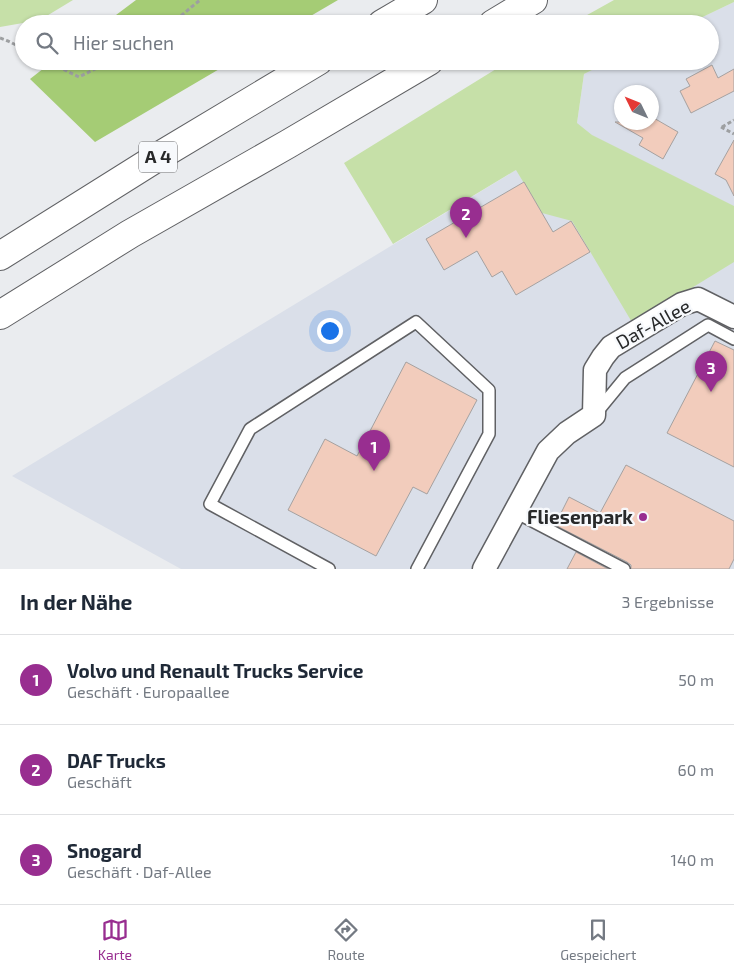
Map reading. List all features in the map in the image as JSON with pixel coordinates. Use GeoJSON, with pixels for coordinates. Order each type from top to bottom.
{"type":"FeatureCollection","features":[{"type":"Feature","properties":{"kind":"highway"},"geometry":{"type":"LineString","coordinates":[[397,15],[423,0]]}},
{"type":"Feature","properties":{"kind":"highway"},"geometry":{"type":"LineString","coordinates":[[508,15],[533,0]]}},
{"type":"Feature","properties":{"kind":"highway","name":"A 4"},"geometry":{"type":"LineString","coordinates":[[0,256],[161,155],[303,70]]}},
{"type":"Feature","properties":{"kind":"highway"},"geometry":{"type":"LineString","coordinates":[[0,315],[130,234],[414,70]]}},
{"type":"Feature","properties":{"kind":"street","name":"Daf-Allee"},"geometry":{"type":"LineString","coordinates":[[594,415],[595,370],[611,347],[682,304],[698,299],[734,317]]}},
{"type":"Feature","properties":{"kind":"street"},"geometry":{"type":"LineString","coordinates":[[484,569],[548,451],[567,433],[594,415]]}},
{"type":"Feature","properties":{"kind":"lane"},"geometry":{"type":"LineString","coordinates":[[330,569],[210,504],[250,429],[416,322],[490,390],[489,434],[417,569]]}},
{"type":"Feature","properties":{"kind":"lane"},"geometry":{"type":"LineString","coordinates":[[594,415],[625,378],[708,325],[734,339]]}},
{"type":"Feature","properties":{"kind":"lane"},"geometry":{"type":"LineString","coordinates":[[515,512],[624,569]]}},
{"type":"Feature","properties":{"kind":"path"},"geometry":{"type":"LineString","coordinates":[[182,15],[200,0]]}},
{"type":"Feature","properties":{"kind":"path"},"geometry":{"type":"LineString","coordinates":[[0,38],[15,44]]}},
{"type":"Feature","properties":{"kind":"path"},"geometry":{"type":"LineString","coordinates":[[65,70],[79,77],[93,70]]}},
{"type":"Feature","properties":{"kind":"path"},"geometry":{"type":"LineString","coordinates":[[734,120],[721,127],[734,134]]}},
{"type":"Feature","properties":{"kind":"shaded area"},"geometry":{"type":"Polygon","coordinates":[[[734,2],[734,569],[181,569],[12,476],[516,170],[577,123],[584,74],[592,70],[719,70],[719,15],[707,15],[734,2]]]}},
{"type":"Feature","properties":{"kind":"green space"},"geometry":{"type":"Polygon","coordinates":[[[0,0],[73,0],[48,15],[15,15],[15,24],[0,27],[0,0]]]}},
{"type":"Feature","properties":{"kind":"green space"},"geometry":{"type":"Polygon","coordinates":[[[136,0],[338,0],[312,15],[116,15],[136,0]]]}},
{"type":"Feature","properties":{"kind":"green space"},"geometry":{"type":"Polygon","coordinates":[[[614,0],[734,0],[734,2],[707,15],[587,15],[614,0]]]}},
{"type":"Feature","properties":{"kind":"green space"},"geometry":{"type":"Polygon","coordinates":[[[42,70],[218,70],[95,142],[30,79],[42,70]]]}},
{"type":"Feature","properties":{"kind":"green space"},"geometry":{"type":"Polygon","coordinates":[[[494,70],[592,70],[584,74],[577,123],[592,135],[734,206],[734,262],[633,324],[572,221],[542,213],[516,170],[393,244],[344,163],[494,70]]]}},
{"type":"Feature","properties":{"kind":"building"},"geometry":{"type":"Polygon","coordinates":[[[734,69],[734,91],[691,113],[680,91],[690,86],[686,79],[703,70],[714,70],[718,78],[734,69]]]}},
{"type":"Feature","properties":{"kind":"building"},"geometry":{"type":"Polygon","coordinates":[[[659,121],[678,132],[663,159],[639,145],[643,138],[629,130],[659,130],[659,121]]]}},
{"type":"Feature","properties":{"kind":"building"},"geometry":{"type":"Polygon","coordinates":[[[734,140],[734,196],[726,180],[715,174],[734,140]]]}},
{"type":"Feature","properties":{"kind":"building"},"geometry":{"type":"Polygon","coordinates":[[[524,182],[553,232],[571,221],[590,252],[516,295],[502,271],[492,277],[477,251],[444,270],[426,239],[524,182]]]}},
{"type":"Feature","properties":{"kind":"building"},"geometry":{"type":"Polygon","coordinates":[[[715,341],[734,350],[734,467],[667,433],[715,341]]]}},
{"type":"Feature","properties":{"kind":"building"},"geometry":{"type":"Polygon","coordinates":[[[406,362],[477,400],[427,494],[413,487],[376,556],[288,510],[325,439],[357,456],[406,362]]]}},
{"type":"Feature","properties":{"kind":"building","name":"Fliesenpark"},"geometry":{"type":"Polygon","coordinates":[[[626,465],[734,521],[734,559],[729,569],[631,569],[631,565],[627,562],[555,525],[569,497],[600,513],[626,465]]]}},
{"type":"Feature","properties":{"kind":"building"},"geometry":{"type":"Polygon","coordinates":[[[576,552],[608,569],[567,569],[576,552]]]}},
{"type":"Feature","properties":{"kind":"place","name":"DAF Trucks"},"geometry":{"type":"Point","coordinates":[466,238]}},
{"type":"Feature","properties":{"kind":"place","name":"Snogard"},"geometry":{"type":"Point","coordinates":[711,392]}},
{"type":"Feature","properties":{"kind":"place","name":"Volvo und Renault Trucks Service"},"geometry":{"type":"Point","coordinates":[374,471]}},
{"type":"Feature","properties":{"kind":"place","name":"Fliesenpark"},"geometry":{"type":"Point","coordinates":[643,517]}}]}
